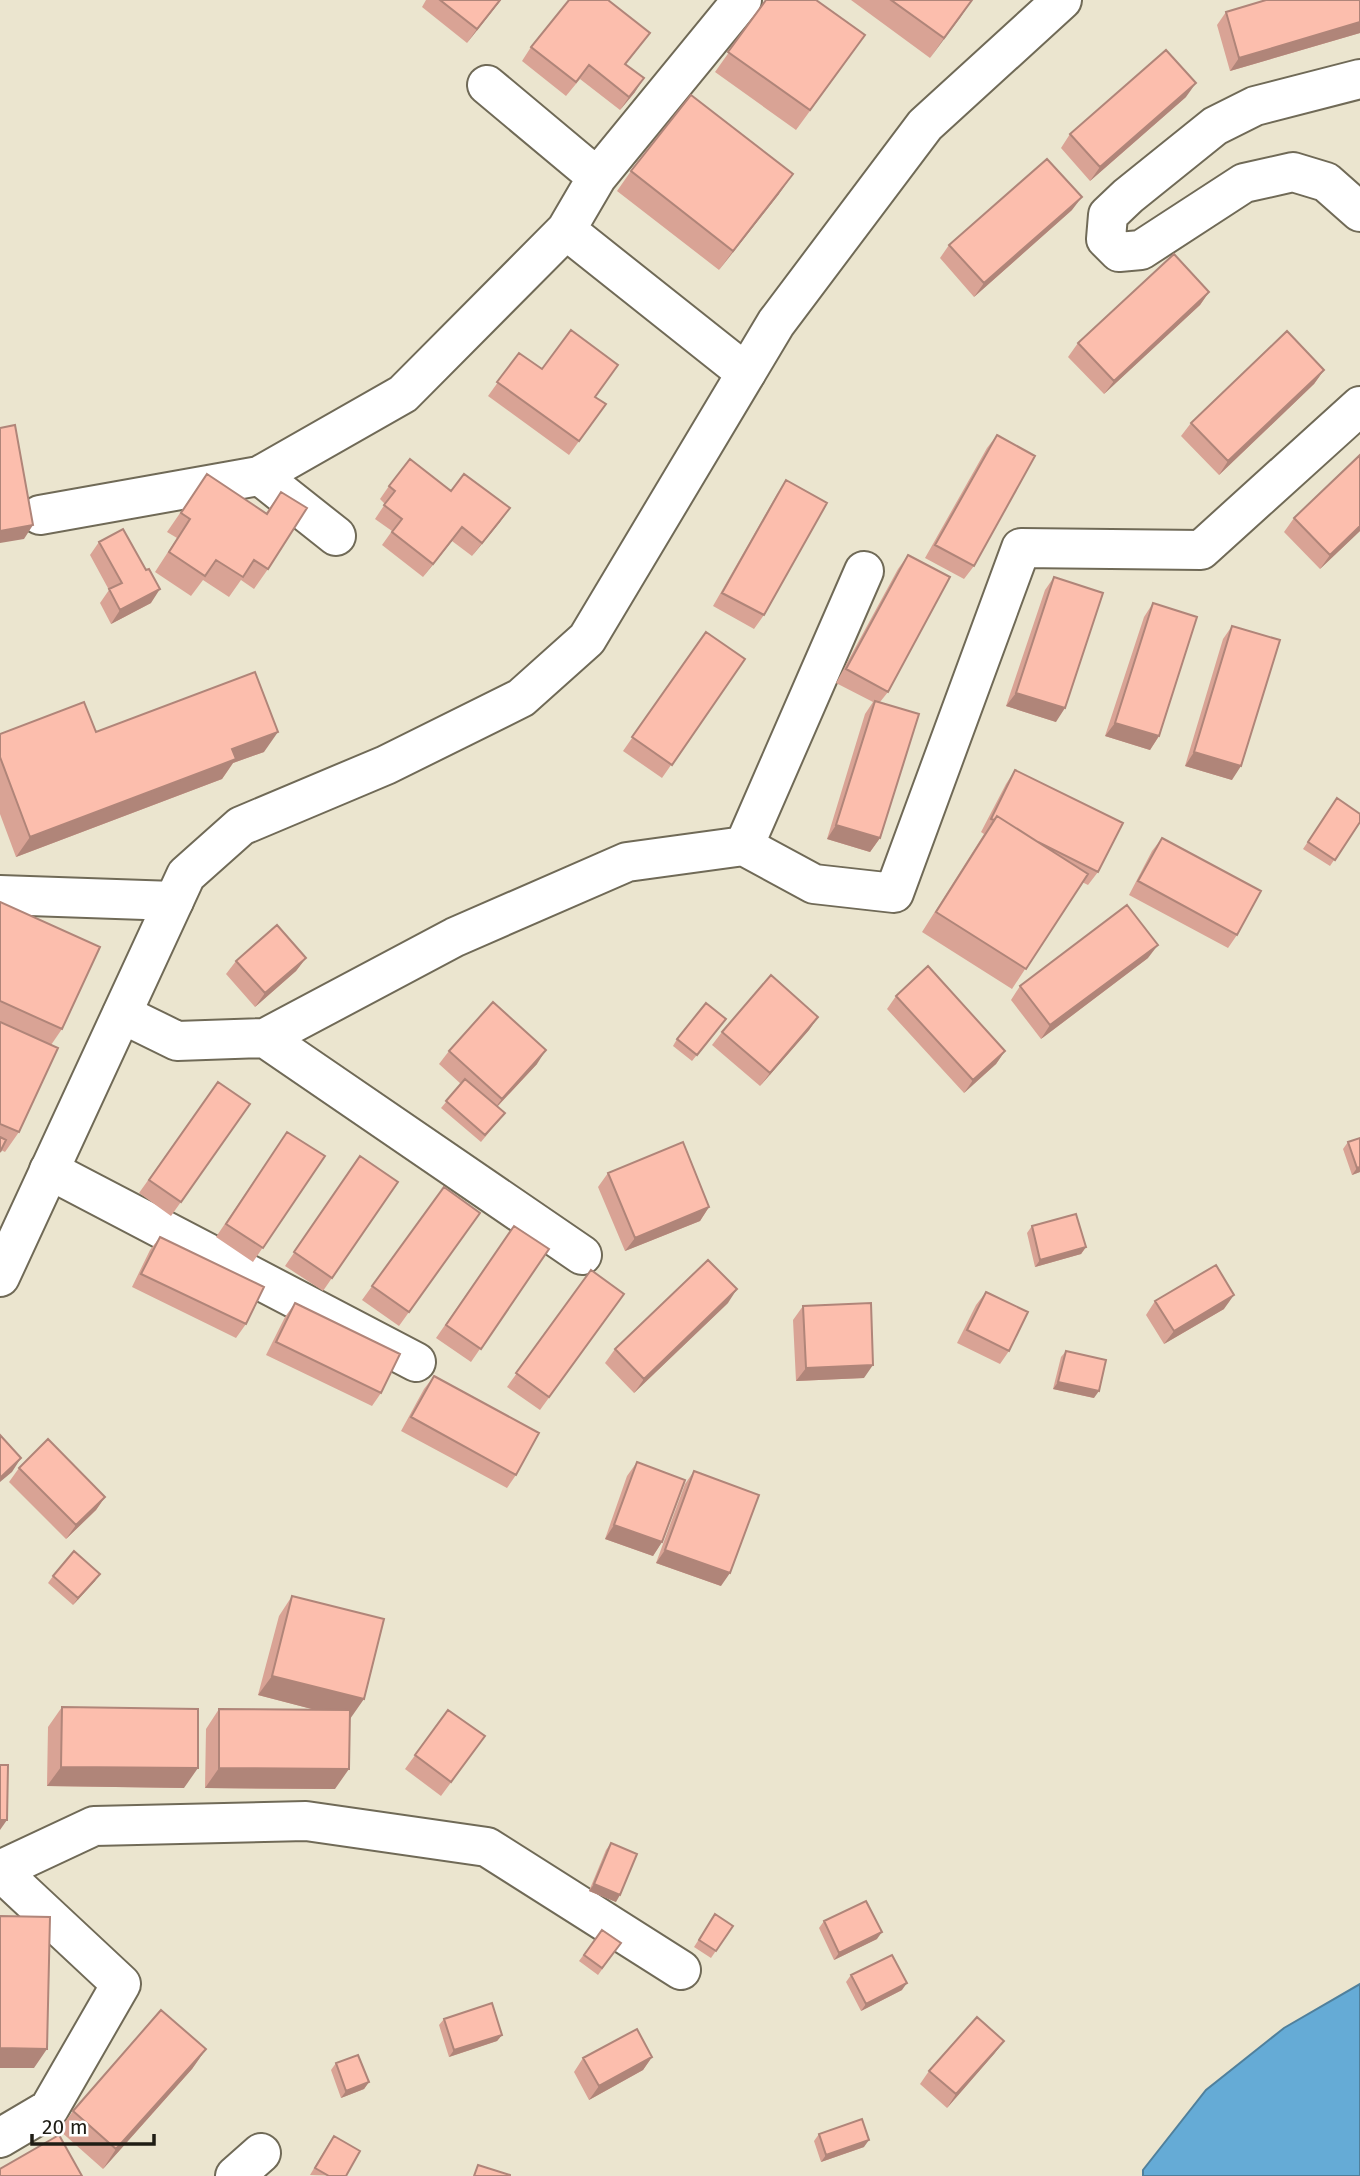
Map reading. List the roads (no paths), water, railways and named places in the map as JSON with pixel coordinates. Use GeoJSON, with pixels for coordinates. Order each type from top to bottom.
{"type":"FeatureCollection","features":[{"type":"Feature","properties":{"kind":"street"},"geometry":{"type":"LineString","coordinates":[[40,514],[260,476],[403,394],[566,230],[597,177],[742,0]]}},
{"type":"Feature","properties":{"kind":"street"},"geometry":{"type":"LineString","coordinates":[[0,1277],[186,875],[242,826],[386,765],[521,698],[587,639],[776,323],[925,125],[1062,0]]}},
{"type":"Feature","properties":{"kind":"street"},"geometry":{"type":"LineString","coordinates":[[1360,79],[1255,106],[1215,126],[1108,215],[1106,239],[1119,253],[1141,250],[1244,183],[1293,172],[1326,182],[1360,212]]}},
{"type":"Feature","properties":{"kind":"street"},"geometry":{"type":"LineString","coordinates":[[487,85],[597,177]]}},
{"type":"Feature","properties":{"kind":"street"},"geometry":{"type":"LineString","coordinates":[[566,230],[746,373]]}},
{"type":"Feature","properties":{"kind":"street"},"geometry":{"type":"LineString","coordinates":[[122,1014],[177,1041],[265,1038],[455,937],[627,862],[744,846],[814,884],[894,893],[1021,548],[1201,550],[1360,406]]}},
{"type":"Feature","properties":{"kind":"street"},"geometry":{"type":"LineString","coordinates":[[260,476],[336,536]]}},
{"type":"Feature","properties":{"kind":"street"},"geometry":{"type":"LineString","coordinates":[[744,846],[864,571]]}},
{"type":"Feature","properties":{"kind":"street"},"geometry":{"type":"LineString","coordinates":[[0,895],[174,901]]}},
{"type":"Feature","properties":{"kind":"street"},"geometry":{"type":"LineString","coordinates":[[265,1038],[582,1255]]}},
{"type":"Feature","properties":{"kind":"street"},"geometry":{"type":"LineString","coordinates":[[49,1170],[416,1362]]}},
{"type":"Feature","properties":{"kind":"street"},"geometry":{"type":"LineString","coordinates":[[0,2138],[49,2109],[121,1984],[0,1871],[94,1826],[306,1821],[487,1847],[681,1970]]}},
{"type":"Feature","properties":{"kind":"water"},"geometry":{"type":"Polygon","coordinates":[[[1360,1984],[1360,2176],[1143,2176],[1143,2170],[1206,2090],[1284,2028],[1360,1984]]]}}]}
